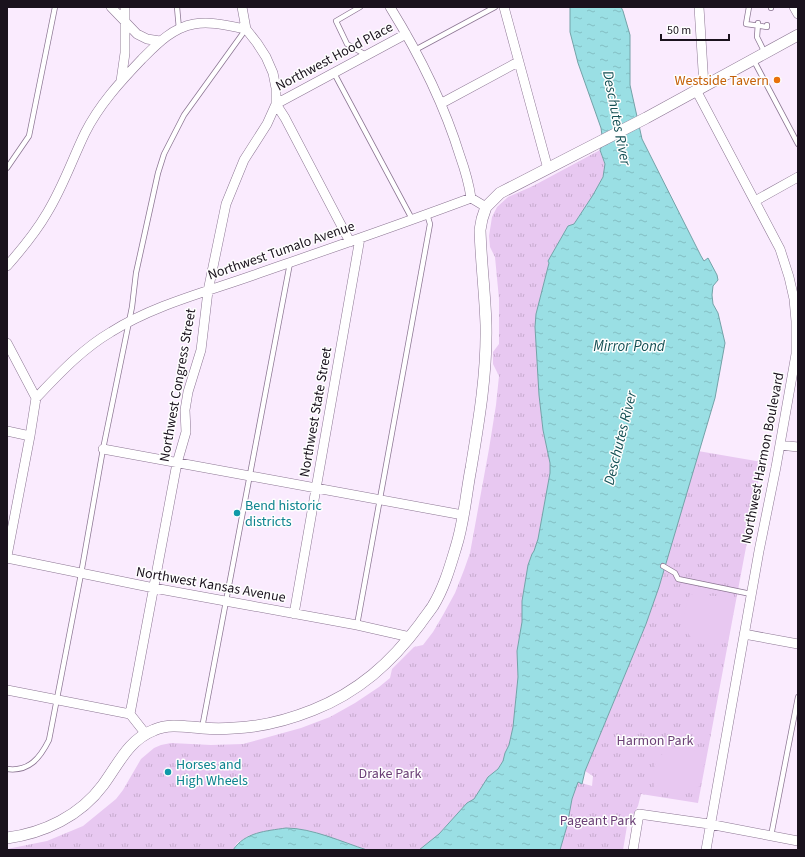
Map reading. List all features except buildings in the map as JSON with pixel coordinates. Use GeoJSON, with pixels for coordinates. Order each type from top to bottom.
{"type":"FeatureCollection","features":[{"type":"Feature","properties":{"kind":"street"},"geometry":{"type":"LineString","coordinates":[[111,7],[137,34],[147,39],[160,41]]}},
{"type":"Feature","properties":{"kind":"street"},"geometry":{"type":"LineString","coordinates":[[121,81],[126,53],[125,7]]}},
{"type":"Feature","properties":{"kind":"street","name":"Northwest Congress Street"},"geometry":{"type":"LineString","coordinates":[[130,714],[177,462],[186,432],[185,410],[188,392],[201,350],[208,291],[226,204],[244,160],[267,124],[276,104],[276,88],[273,73],[258,43],[246,29],[242,7]]}},
{"type":"Feature","properties":{"kind":"street"},"geometry":{"type":"LineString","coordinates":[[390,7],[415,50],[442,103],[457,144],[470,188],[471,198],[486,207]]}},
{"type":"Feature","properties":{"kind":"street"},"geometry":{"type":"LineString","coordinates":[[504,7],[548,169]]}},
{"type":"Feature","properties":{"kind":"street","name":"Northwest Harmon Boulevard"},"geometry":{"type":"LineString","coordinates":[[699,7],[700,88],[780,249],[796,298],[796,354],[709,824],[706,850]]}},
{"type":"Feature","properties":{"kind":"street"},"geometry":{"type":"LineString","coordinates":[[794,7],[798,14]]}},
{"type":"Feature","properties":{"kind":"street"},"geometry":{"type":"LineString","coordinates":[[7,266],[26,244],[47,214],[64,183],[85,133],[100,107],[121,81],[160,41],[179,29],[194,24],[222,24],[246,29]]}},
{"type":"Feature","properties":{"kind":"street","name":"Northwest Hood Place"},"geometry":{"type":"LineString","coordinates":[[276,104],[406,34]]}},
{"type":"Feature","properties":{"kind":"street"},"geometry":{"type":"LineString","coordinates":[[7,838],[46,828],[81,808],[102,787],[121,756],[133,743],[146,734],[163,727],[175,725],[202,728],[235,728],[264,725],[291,718],[313,710],[340,697],[375,674],[396,654],[433,606],[447,575],[457,545],[482,400],[485,363],[485,302],[480,230],[486,207],[500,193],[646,118],[798,35]]}},
{"type":"Feature","properties":{"kind":"street"},"geometry":{"type":"LineString","coordinates":[[442,103],[518,62]]}},
{"type":"Feature","properties":{"kind":"street"},"geometry":{"type":"LineString","coordinates":[[276,104],[285,118],[350,242]]}},
{"type":"Feature","properties":{"kind":"street"},"geometry":{"type":"LineString","coordinates":[[755,200],[798,177]]}},
{"type":"Feature","properties":{"kind":"street","name":"Northwest Tumalo Avenue"},"geometry":{"type":"LineString","coordinates":[[36,398],[85,350],[129,321],[161,307],[350,242],[471,198]]}},
{"type":"Feature","properties":{"kind":"street","name":"Northwest State Street"},"geometry":{"type":"LineString","coordinates":[[294,614],[360,238]]}},
{"type":"Feature","properties":{"kind":"street"},"geometry":{"type":"LineString","coordinates":[[7,343],[36,398],[7,557]]}},
{"type":"Feature","properties":{"kind":"street"},"geometry":{"type":"LineString","coordinates":[[7,431],[30,436]]}},
{"type":"Feature","properties":{"kind":"street"},"geometry":{"type":"LineString","coordinates":[[780,445],[798,448]]}},
{"type":"Feature","properties":{"kind":"street"},"geometry":{"type":"LineString","coordinates":[[102,449],[463,515]]}},
{"type":"Feature","properties":{"kind":"street","name":"Northwest Kansas Avenue"},"geometry":{"type":"LineString","coordinates":[[7,557],[81,574],[357,625],[410,637]]}},
{"type":"Feature","properties":{"kind":"street"},"geometry":{"type":"LineString","coordinates":[[744,634],[798,644]]}},
{"type":"Feature","properties":{"kind":"street"},"geometry":{"type":"LineString","coordinates":[[7,690],[130,714],[146,734]]}},
{"type":"Feature","properties":{"kind":"street"},"geometry":{"type":"LineString","coordinates":[[634,850],[639,814],[709,824],[798,841]]}},
{"type":"Feature","properties":{"kind":"lane"},"geometry":{"type":"LineString","coordinates":[[7,168],[29,136],[55,7]]}},
{"type":"Feature","properties":{"kind":"lane"},"geometry":{"type":"LineString","coordinates":[[178,7],[179,29]]}},
{"type":"Feature","properties":{"kind":"lane"},"geometry":{"type":"LineString","coordinates":[[360,7],[336,21],[347,44],[366,55]]}},
{"type":"Feature","properties":{"kind":"lane"},"geometry":{"type":"LineString","coordinates":[[415,50],[495,7]]}},
{"type":"Feature","properties":{"kind":"lane"},"geometry":{"type":"LineString","coordinates":[[749,7],[746,24],[758,24],[767,27],[767,25]]}},
{"type":"Feature","properties":{"kind":"lane"},"geometry":{"type":"LineString","coordinates":[[758,24],[757,37],[765,53]]}},
{"type":"Feature","properties":{"kind":"lane"},"geometry":{"type":"LineString","coordinates":[[7,768],[19,769],[26,767],[36,760],[44,751],[49,740],[81,574],[102,449],[129,321],[136,273],[158,173],[164,154],[184,115],[246,29]]}},
{"type":"Feature","properties":{"kind":"lane"},"geometry":{"type":"LineString","coordinates":[[753,59],[798,144]]}},
{"type":"Feature","properties":{"kind":"lane"},"geometry":{"type":"LineString","coordinates":[[334,73],[412,219]]}},
{"type":"Feature","properties":{"kind":"lane"},"geometry":{"type":"LineString","coordinates":[[357,625],[430,224],[427,214]]}},
{"type":"Feature","properties":{"kind":"lane"},"geometry":{"type":"LineString","coordinates":[[202,728],[290,263]]}},
{"type":"Feature","properties":{"kind":"lane"},"geometry":{"type":"LineString","coordinates":[[663,566],[675,573],[678,579],[751,594]]}},
{"type":"Feature","properties":{"kind":"lane"},"geometry":{"type":"LineString","coordinates":[[771,836],[798,696]]}},
{"type":"Feature","properties":{"kind":"green space","name":"Drake Park"},"geometry":{"type":"Polygon","coordinates":[[[600,150],[605,167],[603,175],[587,205],[574,224],[568,226],[548,261],[549,263],[536,314],[539,395],[543,430],[550,463],[550,473],[538,539],[528,565],[522,601],[522,622],[517,651],[518,677],[513,727],[509,745],[503,761],[498,769],[488,777],[474,799],[467,803],[439,834],[419,850],[367,850],[311,831],[286,828],[250,835],[237,843],[233,850],[7,850],[47,841],[83,826],[116,799],[141,759],[154,748],[171,743],[211,745],[243,744],[301,728],[330,717],[379,687],[390,678],[392,669],[414,647],[423,645],[433,632],[455,593],[470,553],[489,449],[499,376],[493,364],[493,352],[499,344],[499,299],[495,257],[490,247],[489,236],[492,217],[497,207],[508,197],[533,186],[600,150]]]}},
{"type":"Feature","properties":{"kind":"green space","name":"Harmon Park"},"geometry":{"type":"Polygon","coordinates":[[[698,451],[762,462],[698,803],[641,794],[638,806],[627,826],[623,850],[560,850],[567,826],[572,799],[578,782],[592,786],[593,776],[585,771],[646,624],[659,587],[698,451]]]}},
{"type":"Feature","properties":{"kind":"green space"},"geometry":{"type":"Polygon","coordinates":[[[690,594],[728,597],[734,605],[728,641],[708,645],[698,643],[690,636],[684,626],[684,621],[690,594]]]}},
{"type":"Feature","properties":{"kind":"green space"},"geometry":{"type":"Polygon","coordinates":[[[683,745],[702,755],[705,760],[700,786],[687,794],[654,788],[654,771],[655,764],[658,759],[667,751],[683,745]]]}},
{"type":"Feature","properties":{"kind":"water","name":"Mirror Pond"},"geometry":{"type":"Polygon","coordinates":[[[570,7],[621,7],[623,11],[630,35],[630,85],[642,139],[701,256],[704,261],[708,258],[717,275],[718,280],[713,286],[713,304],[718,313],[725,343],[715,398],[659,587],[646,624],[585,771],[582,784],[578,782],[572,799],[567,826],[560,850],[419,850],[439,834],[467,803],[474,799],[488,777],[498,769],[503,761],[509,745],[513,727],[518,677],[517,651],[522,622],[522,601],[528,565],[538,539],[550,473],[550,463],[543,430],[539,395],[535,327],[536,314],[549,263],[548,261],[568,226],[574,224],[593,195],[603,177],[605,164],[600,150],[603,143],[601,128],[578,63],[570,32],[570,7]]]}},
{"type":"Feature","properties":{"kind":"water"},"geometry":{"type":"Polygon","coordinates":[[[286,828],[306,830],[367,850],[233,850],[244,839],[256,833],[286,828]]]}},
{"type":"Feature","properties":{"kind":"place","name":"Westside Tavern"},"geometry":{"type":"Point","coordinates":[777,80]}},
{"type":"Feature","properties":{"kind":"place","name":"Bend historic districts"},"geometry":{"type":"Point","coordinates":[237,513]}},
{"type":"Feature","properties":{"kind":"place","name":"Horses and High Wheels"},"geometry":{"type":"Point","coordinates":[168,772]}},
{"type":"Feature","properties":{"kind":"water label","name":"Deschutes River"},"geometry":{"type":"Point","coordinates":[617,118]}},
{"type":"Feature","properties":{"kind":"water label","name":"Deschutes River"},"geometry":{"type":"Point","coordinates":[620,438]}},
{"type":"Feature","properties":{"kind":"park label","name":"Pageant Park"},"geometry":{"type":"Point","coordinates":[598,820]}}]}
